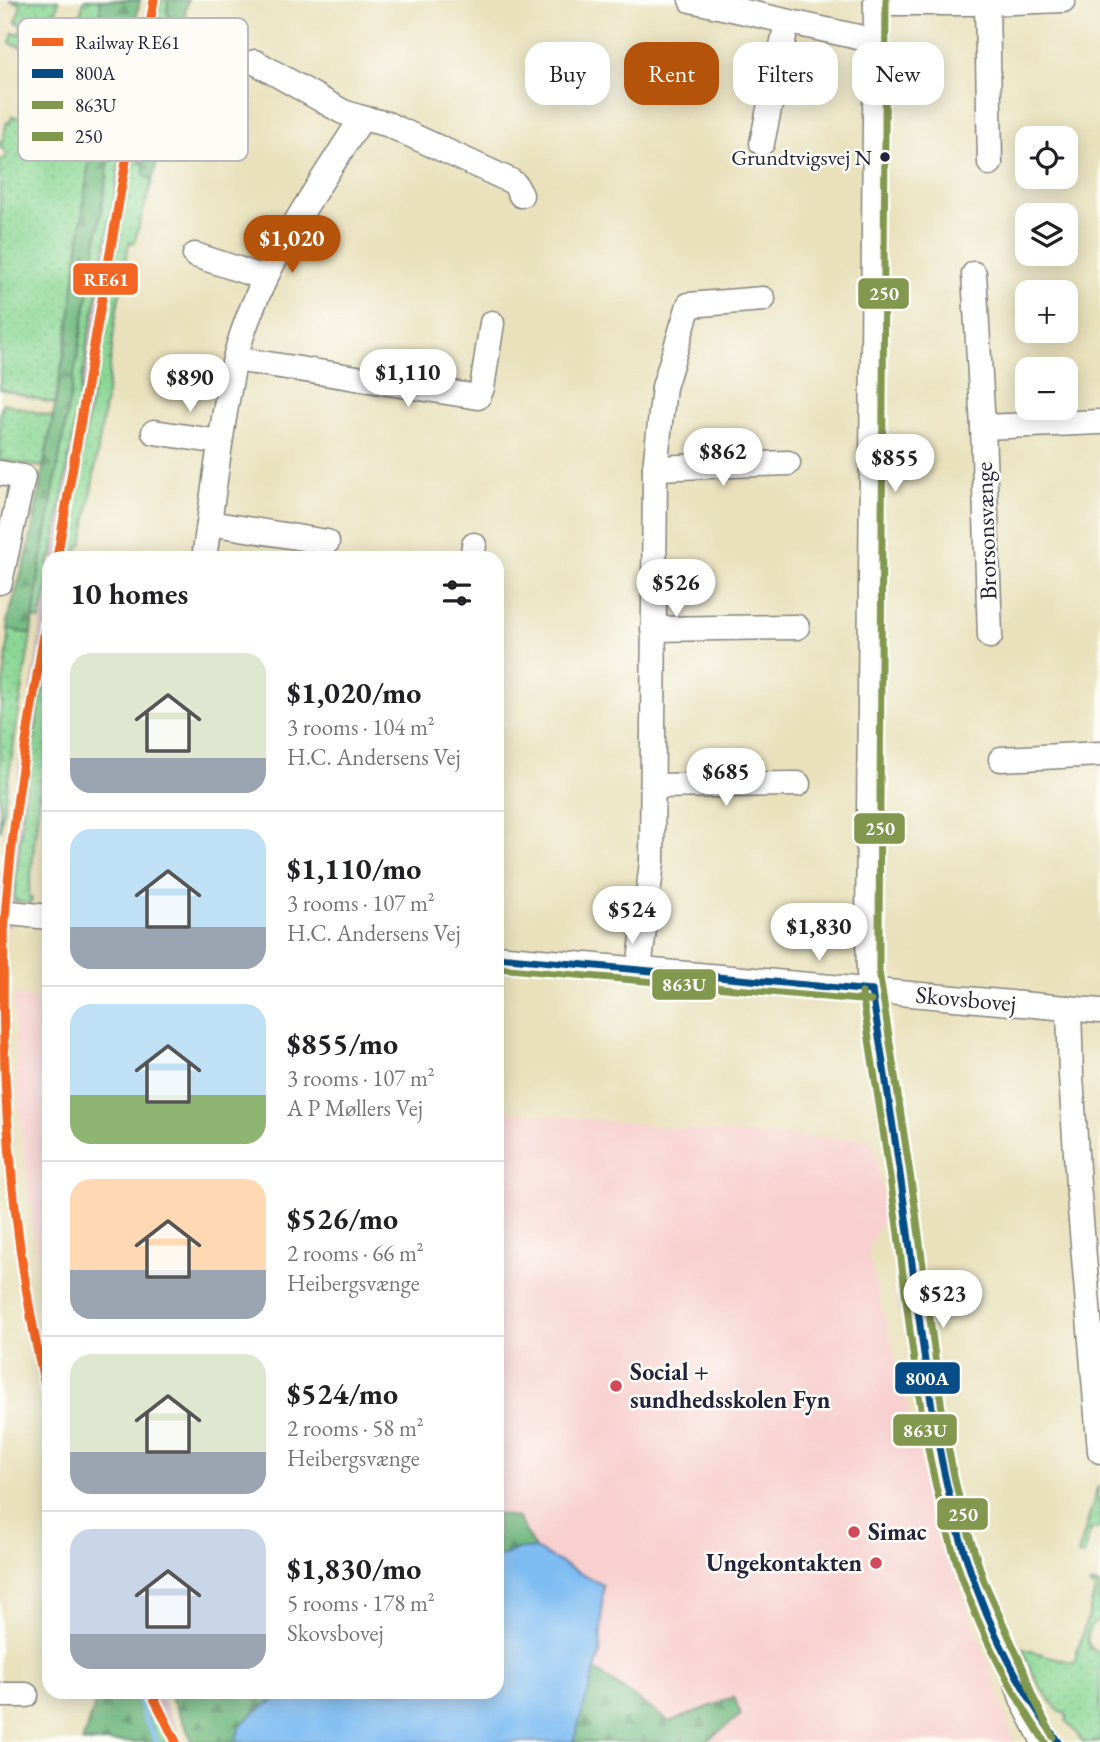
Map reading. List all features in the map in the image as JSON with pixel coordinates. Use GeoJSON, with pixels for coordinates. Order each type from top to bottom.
{"type":"FeatureCollection","features":[{"type":"Feature","properties":{"kind":"street"},"geometry":{"type":"LineString","coordinates":[[691,0],[739,5],[787,22],[876,41]]}},
{"type":"Feature","properties":{"kind":"street"},"geometry":{"type":"LineString","coordinates":[[1044,1742],[1023,1701],[974,1585],[954,1522],[944,1478],[935,1434],[868,954],[876,1],[987,3],[1063,0]]}},
{"type":"Feature","properties":{"kind":"street"},"geometry":{"type":"LineString","coordinates":[[987,3],[990,163]]}},
{"type":"Feature","properties":{"kind":"street"},"geometry":{"type":"LineString","coordinates":[[762,143],[787,22]]}},
{"type":"Feature","properties":{"kind":"street"},"geometry":{"type":"LineString","coordinates":[[255,62],[343,113],[387,124],[511,181],[516,184],[521,195]]}},
{"type":"Feature","properties":{"kind":"street"},"geometry":{"type":"LineString","coordinates":[[205,551],[219,442],[235,359],[265,278],[289,232],[362,118]]}},
{"type":"Feature","properties":{"kind":"street"},"geometry":{"type":"LineString","coordinates":[[195,255],[265,278]]}},
{"type":"Feature","properties":{"kind":"street","name":"Brorsonsvænge"},"geometry":{"type":"LineString","coordinates":[[974,274],[983,427],[990,636]]}},
{"type":"Feature","properties":{"kind":"street"},"geometry":{"type":"LineString","coordinates":[[639,970],[652,862],[655,468],[664,387],[689,305],[763,299]]}},
{"type":"Feature","properties":{"kind":"street"},"geometry":{"type":"LineString","coordinates":[[235,359],[478,397],[482,388],[492,323]]}},
{"type":"Feature","properties":{"kind":"street","name":"Brorsonsvænge"},"geometry":{"type":"LineString","coordinates":[[983,427],[1100,422]]}},
{"type":"Feature","properties":{"kind":"street"},"geometry":{"type":"LineString","coordinates":[[154,432],[219,442]]}},
{"type":"Feature","properties":{"kind":"street"},"geometry":{"type":"LineString","coordinates":[[655,468],[788,463]]}},
{"type":"Feature","properties":{"kind":"street"},"geometry":{"type":"LineString","coordinates":[[0,473],[23,477],[0,582]]}},
{"type":"Feature","properties":{"kind":"street"},"geometry":{"type":"LineString","coordinates":[[209,523],[327,542]]}},
{"type":"Feature","properties":{"kind":"street"},"geometry":{"type":"LineString","coordinates":[[653,629],[797,627]]}},
{"type":"Feature","properties":{"kind":"street"},"geometry":{"type":"LineString","coordinates":[[1001,759],[1100,754]]}},
{"type":"Feature","properties":{"kind":"street"},"geometry":{"type":"LineString","coordinates":[[653,786],[798,784]]}},
{"type":"Feature","properties":{"kind":"street"},"geometry":{"type":"LineString","coordinates":[[0,912],[42,915]]}},
{"type":"Feature","properties":{"kind":"street","name":"Skovsbovej"},"geometry":{"type":"LineString","coordinates":[[504,958],[1100,1011]]}},
{"type":"Feature","properties":{"kind":"street"},"geometry":{"type":"LineString","coordinates":[[1069,1009],[1078,1184],[1100,1451]]}},
{"type":"Feature","properties":{"kind":"street"},"geometry":{"type":"LineString","coordinates":[[1013,1672],[1058,1742]]}},
{"type":"Feature","properties":{"kind":"street"},"geometry":{"type":"LineString","coordinates":[[0,1695],[26,1695]]}},
{"type":"Feature","properties":{"kind":"shaded area"},"geometry":{"type":"Polygon","coordinates":[[[147,0],[160,0],[157,18],[144,18],[147,0]]]}},
{"type":"Feature","properties":{"kind":"shaded area"},"geometry":{"type":"Polygon","coordinates":[[[133,161],[64,551],[53,551],[86,350],[120,162],[133,161]]]}},
{"type":"Feature","properties":{"kind":"shaded area"},"geometry":{"type":"Polygon","coordinates":[[[42,621],[42,689],[25,795],[11,927],[0,926],[3,897],[0,896],[42,621]]]}},
{"type":"Feature","properties":{"kind":"shaded area"},"geometry":{"type":"Polygon","coordinates":[[[13,995],[42,1001],[42,1286],[33,1228],[17,1090],[13,995]]]}},
{"type":"Feature","properties":{"kind":"shaded area"},"geometry":{"type":"Polygon","coordinates":[[[504,1111],[761,1136],[873,1139],[886,1214],[873,1238],[868,1255],[948,1556],[985,1654],[1012,1737],[1017,1742],[193,1742],[172,1699],[504,1699],[504,1111]]]}},
{"type":"Feature","properties":{"kind":"shaded area"},"geometry":{"type":"Polygon","coordinates":[[[148,1699],[162,1699],[183,1742],[169,1742],[148,1699]]]}},
{"type":"Feature","properties":{"kind":"green space"},"geometry":{"type":"Polygon","coordinates":[[[9,0],[59,0],[54,18],[18,18],[18,23],[16,22],[21,4],[9,0]]]}},
{"type":"Feature","properties":{"kind":"green space"},"geometry":{"type":"Polygon","coordinates":[[[84,0],[100,0],[100,18],[79,18],[84,0]]]}},
{"type":"Feature","properties":{"kind":"green space"},"geometry":{"type":"Polygon","coordinates":[[[100,0],[140,0],[136,18],[100,18],[100,0]]]}},
{"type":"Feature","properties":{"kind":"green space"},"geometry":{"type":"Polygon","coordinates":[[[168,0],[170,18],[157,18],[159,4],[168,0]]]}},
{"type":"Feature","properties":{"kind":"green space"},"geometry":{"type":"Polygon","coordinates":[[[168,0],[188,0],[184,18],[170,18],[168,0]]]}},
{"type":"Feature","properties":{"kind":"green space"},"geometry":{"type":"Polygon","coordinates":[[[13,32],[18,33],[18,45],[10,43],[13,32]]]}},
{"type":"Feature","properties":{"kind":"green space"},"geometry":{"type":"Polygon","coordinates":[[[12,116],[18,117],[18,161],[89,161],[72,306],[55,404],[0,389],[0,159],[5,159],[7,154],[0,148],[0,141],[12,116]]]}},
{"type":"Feature","properties":{"kind":"green space"},"geometry":{"type":"Polygon","coordinates":[[[89,161],[109,161],[42,551],[31,634],[8,629],[7,622],[28,551],[69,328],[89,161]]]}},
{"type":"Feature","properties":{"kind":"green space"},"geometry":{"type":"Polygon","coordinates":[[[109,161],[120,161],[53,551],[43,551],[109,161]]]}},
{"type":"Feature","properties":{"kind":"green space"},"geometry":{"type":"Polygon","coordinates":[[[133,161],[139,161],[144,164],[144,174],[152,181],[134,243],[129,243],[82,546],[79,546],[78,551],[64,551],[133,161]]]}},
{"type":"Feature","properties":{"kind":"green space"},"geometry":{"type":"Polygon","coordinates":[[[157,161],[152,181],[144,174],[144,164],[139,162],[157,161]]]}},
{"type":"Feature","properties":{"kind":"green space"},"geometry":{"type":"Polygon","coordinates":[[[3,403],[53,417],[43,467],[0,460],[0,414],[3,403]]]}},
{"type":"Feature","properties":{"kind":"green space"},"geometry":{"type":"Polygon","coordinates":[[[42,556],[42,607],[39,620],[34,619],[42,556]]]}},
{"type":"Feature","properties":{"kind":"green space"},"geometry":{"type":"Polygon","coordinates":[[[8,629],[31,634],[0,831],[0,716],[8,629]]]}},
{"type":"Feature","properties":{"kind":"green space"},"geometry":{"type":"Polygon","coordinates":[[[42,689],[42,779],[29,894],[31,903],[14,901],[25,795],[42,689]]]}},
{"type":"Feature","properties":{"kind":"green space"},"geometry":{"type":"Polygon","coordinates":[[[1098,1486],[1100,1528],[1091,1529],[1083,1556],[1078,1555],[1098,1486]]]}},
{"type":"Feature","properties":{"kind":"green space"},"geometry":{"type":"Polygon","coordinates":[[[504,1515],[518,1518],[535,1549],[517,1549],[504,1555],[504,1515]]]}},
{"type":"Feature","properties":{"kind":"green space"},"geometry":{"type":"Polygon","coordinates":[[[1091,1583],[1100,1586],[1100,1619],[1090,1627],[1088,1639],[1092,1649],[1100,1653],[1100,1742],[1083,1742],[1066,1720],[1068,1717],[1063,1711],[1060,1713],[1040,1687],[1020,1648],[1074,1663],[1096,1588],[1090,1586],[1091,1583]]]}},
{"type":"Feature","properties":{"kind":"green space"},"geometry":{"type":"Polygon","coordinates":[[[595,1670],[670,1722],[734,1697],[741,1715],[705,1742],[573,1742],[595,1670]]]}},
{"type":"Feature","properties":{"kind":"green space"},"geometry":{"type":"Polygon","coordinates":[[[97,1699],[138,1699],[159,1742],[82,1742],[97,1699]]]}},
{"type":"Feature","properties":{"kind":"green space"},"geometry":{"type":"Polygon","coordinates":[[[138,1699],[148,1699],[169,1742],[159,1742],[138,1699]]]}},
{"type":"Feature","properties":{"kind":"green space"},"geometry":{"type":"Polygon","coordinates":[[[172,1699],[277,1699],[240,1726],[236,1742],[193,1742],[172,1699]]]}},
{"type":"Feature","properties":{"kind":"water"},"geometry":{"type":"Polygon","coordinates":[[[517,1549],[535,1549],[603,1585],[600,1654],[573,1742],[236,1742],[240,1728],[246,1720],[278,1699],[504,1699],[504,1555],[517,1549]]]}},
{"type":"Feature","properties":{"kind":"waterway"},"geometry":{"type":"LineString","coordinates":[[139,1699],[157,1742]]}},
{"type":"Feature","properties":{"kind":"rail line","name":"RE61"},"geometry":{"type":"LineString","coordinates":[[151,18],[154,0]]}},
{"type":"Feature","properties":{"kind":"rail line","name":"RE61"},"geometry":{"type":"LineString","coordinates":[[58,551],[126,161]]}},
{"type":"Feature","properties":{"kind":"rail line","name":"RE61"},"geometry":{"type":"LineString","coordinates":[[42,647],[11,851],[4,933],[3,992],[7,1110],[17,1228],[42,1371]]}},
{"type":"Feature","properties":{"kind":"rail line","name":"RE61"},"geometry":{"type":"LineString","coordinates":[[154,1699],[176,1742]]}},
{"type":"Feature","properties":{"kind":"transit line","name":"250"},"geometry":{"type":"LineString","coordinates":[[886,0],[879,971],[916,1213],[945,1432],[954,1476],[964,1519],[984,1581],[1033,1697],[1053,1737]]}},
{"type":"Feature","properties":{"kind":"transit line","name":"800A"},"geometry":{"type":"LineString","coordinates":[[504,958],[872,991]]}},
{"type":"Feature","properties":{"kind":"transit line","name":"863U"},"geometry":{"type":"LineString","coordinates":[[504,969],[871,1001]]}},
{"type":"Feature","properties":{"kind":"transit line","name":"800A"},"geometry":{"type":"LineString","coordinates":[[872,991],[926,1367],[950,1500],[976,1587],[993,1628],[1023,1687],[1058,1742]]}},
{"type":"Feature","properties":{"kind":"transit line","name":"863U"},"geometry":{"type":"LineString","coordinates":[[862,993],[894,1204],[915,1370],[940,1504],[952,1549],[983,1631],[1012,1688],[1045,1742]]}},
{"type":"Feature","properties":{"kind":"place","name":"Grundtvigsvej N"},"geometry":{"type":"Point","coordinates":[885,157]}},
{"type":"Feature","properties":{"kind":"place","name":"Social + sundhedsskolen Fyn"},"geometry":{"type":"Point","coordinates":[616,1386]}},
{"type":"Feature","properties":{"kind":"place","name":"Simac"},"geometry":{"type":"Point","coordinates":[854,1532]}},
{"type":"Feature","properties":{"kind":"place","name":"Ungekontakten"},"geometry":{"type":"Point","coordinates":[876,1563]}}]}
